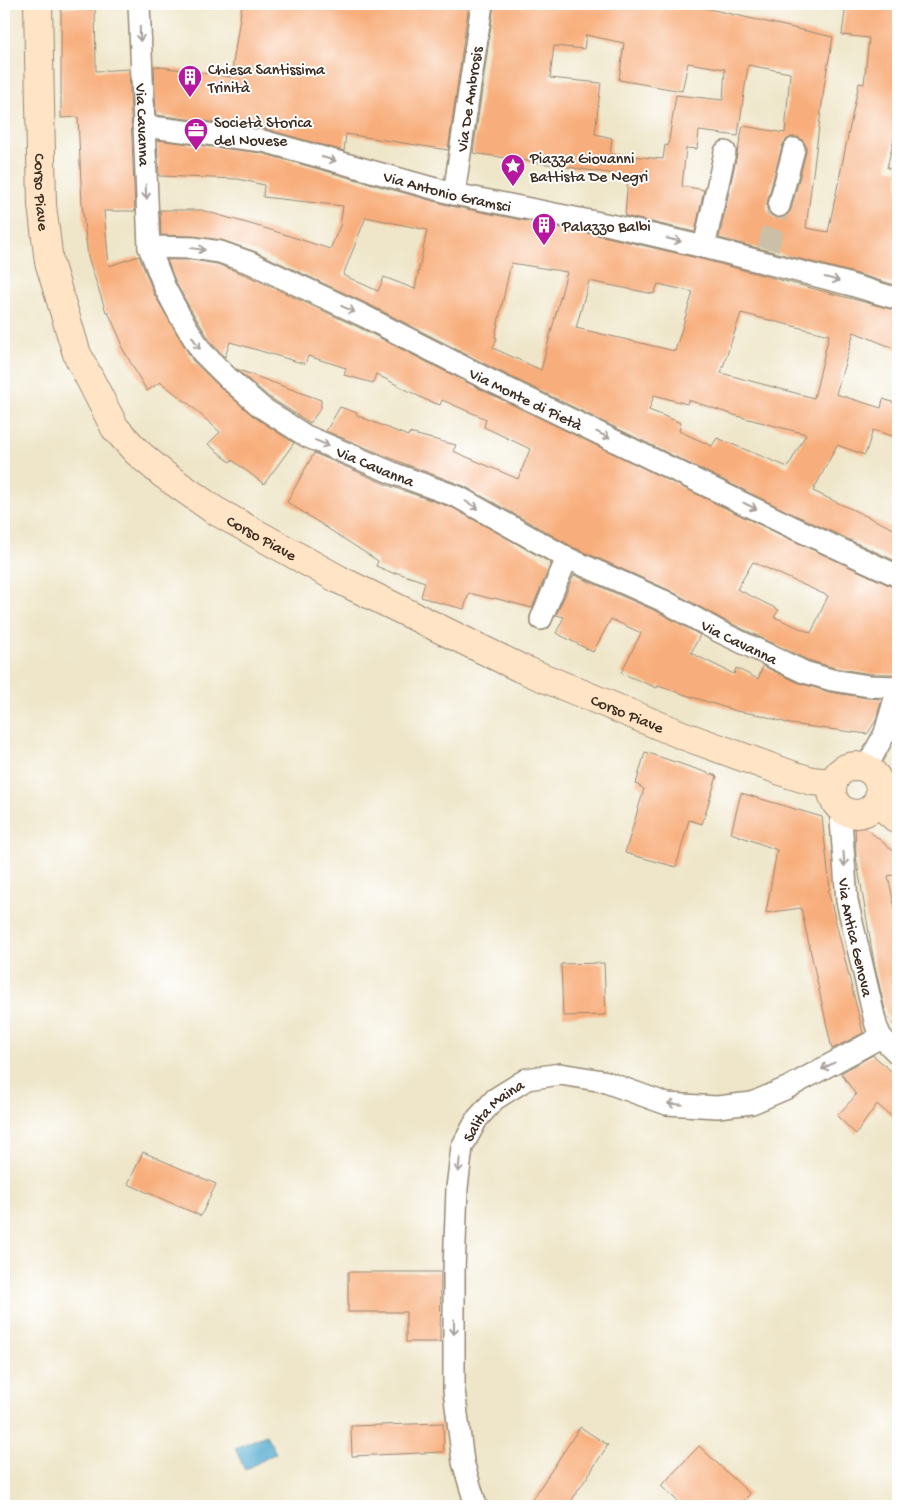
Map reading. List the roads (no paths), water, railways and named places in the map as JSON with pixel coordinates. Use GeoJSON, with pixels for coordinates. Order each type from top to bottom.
{"type":"FeatureCollection","features":[{"type":"Feature","properties":{"kind":"main road","name":"Corso Piave"},"geometry":{"type":"LineString","coordinates":[[38,4],[42,205],[49,262],[77,354],[115,428],[137,452],[163,474],[222,514],[340,580],[520,668],[682,735],[792,775],[812,781],[833,783]]}},
{"type":"Feature","properties":{"kind":"main road"},"geometry":{"type":"LineString","coordinates":[[856,766],[866,768],[872,772],[880,787],[880,795],[877,802],[870,809],[862,813],[853,814],[844,811],[834,799],[833,783],[846,768],[856,766]]}},
{"type":"Feature","properties":{"kind":"main road"},"geometry":{"type":"LineString","coordinates":[[877,802],[898,820]]}},
{"type":"Feature","properties":{"kind":"street","name":"Via Cavanna"},"geometry":{"type":"LineString","coordinates":[[139,4],[149,247],[165,288],[202,352],[261,407],[306,436],[395,474],[458,497],[567,558],[664,601],[718,631],[804,672],[832,680],[868,686],[898,687]]}},
{"type":"Feature","properties":{"kind":"street","name":"Via De Ambrosis"},"geometry":{"type":"LineString","coordinates":[[454,194],[482,4]]}},
{"type":"Feature","properties":{"kind":"street","name":"Via Antonio Gramsci"},"geometry":{"type":"LineString","coordinates":[[143,126],[263,141],[454,194],[610,225],[704,247],[766,255],[898,299]]}},
{"type":"Feature","properties":{"kind":"street"},"geometry":{"type":"LineString","coordinates":[[779,206],[794,149]]}},
{"type":"Feature","properties":{"kind":"street"},"geometry":{"type":"LineString","coordinates":[[704,247],[724,152]]}},
{"type":"Feature","properties":{"kind":"street","name":"Via Monte di Pietà"},"geometry":{"type":"LineString","coordinates":[[149,247],[193,248],[220,252],[251,264],[364,316],[487,379],[790,526],[898,576]]}},
{"type":"Feature","properties":{"kind":"street"},"geometry":{"type":"LineString","coordinates":[[541,619],[567,558]]}},
{"type":"Feature","properties":{"kind":"street"},"geometry":{"type":"LineString","coordinates":[[866,768],[885,733],[898,687]]}},
{"type":"Feature","properties":{"kind":"street","name":"Via Antica Genova"},"geometry":{"type":"LineString","coordinates":[[844,811],[841,820],[847,901],[876,1025],[881,1037],[898,1054]]}},
{"type":"Feature","properties":{"kind":"street","name":"Salita Maina"},"geometry":{"type":"LineString","coordinates":[[473,1497],[463,1462],[454,1390],[457,1188],[462,1147],[477,1119],[495,1099],[527,1079],[560,1074],[603,1081],[667,1104],[717,1107],[752,1103],[787,1088],[881,1037]]}},
{"type":"Feature","properties":{"kind":"water"},"geometry":{"type":"Polygon","coordinates":[[[266,1435],[276,1453],[245,1470],[235,1448],[266,1435]]]}},
{"type":"Feature","properties":{"kind":"tunnel"},"geometry":{"type":"LineString","coordinates":[[768,249],[779,206]]}},
{"type":"Feature","properties":{"kind":"place","name":"Chiesa Santissima Trinità"},"geometry":{"type":"Point","coordinates":[190,98]}},
{"type":"Feature","properties":{"kind":"place","name":"Società Storica del Novese"},"geometry":{"type":"Point","coordinates":[196,151]}},
{"type":"Feature","properties":{"kind":"place","name":"Piazza Giovanni Battista De Negri"},"geometry":{"type":"Point","coordinates":[513,187]}},
{"type":"Feature","properties":{"kind":"place","name":"Palazzo Balbi"},"geometry":{"type":"Point","coordinates":[544,246]}}]}
